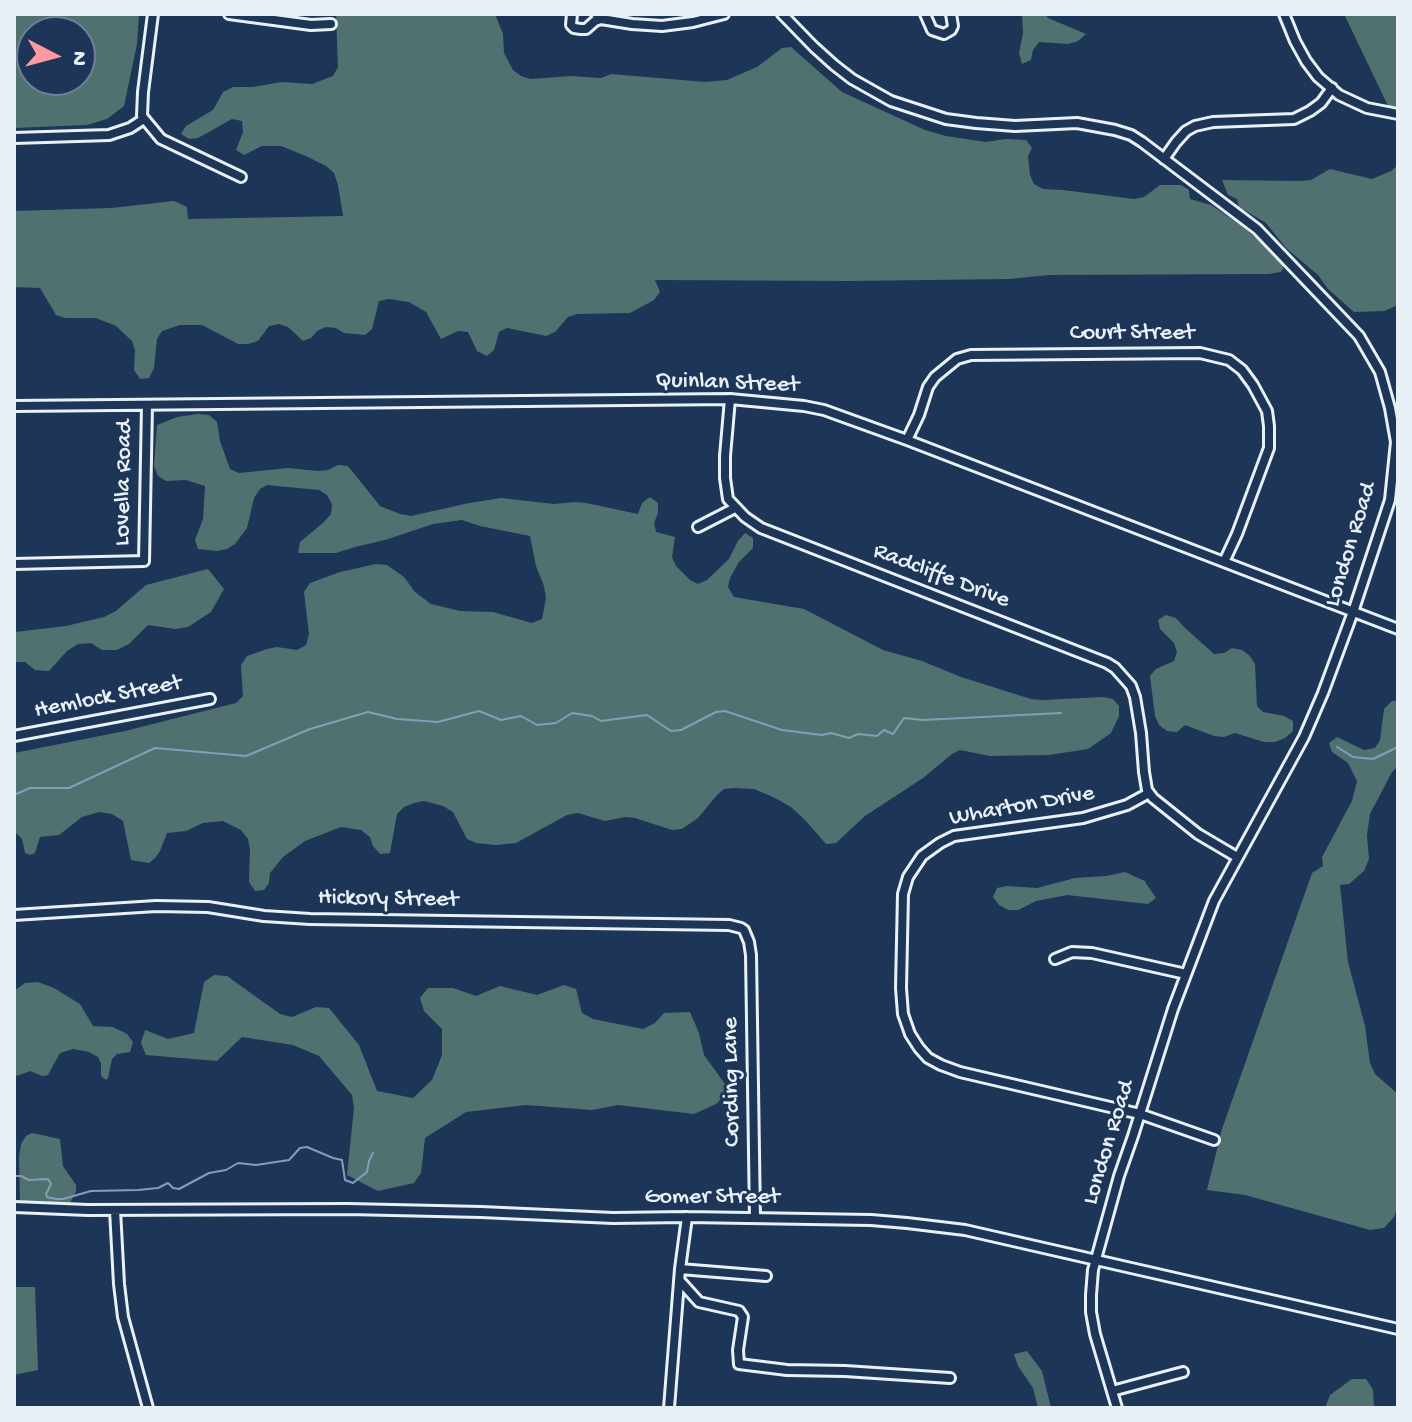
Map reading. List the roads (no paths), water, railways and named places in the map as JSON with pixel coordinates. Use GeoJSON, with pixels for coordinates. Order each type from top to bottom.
{"type":"FeatureCollection","features":[{"type":"Feature","properties":{"kind":"street"},"geometry":{"type":"LineString","coordinates":[[153,14],[142,116],[161,139],[241,177]]}},
{"type":"Feature","properties":{"kind":"street"},"geometry":{"type":"LineString","coordinates":[[229,14],[311,25],[331,24]]}},
{"type":"Feature","properties":{"kind":"street"},"geometry":{"type":"LineString","coordinates":[[572,14],[571,25],[581,29],[586,29],[599,16],[632,24],[662,26],[724,14]]}},
{"type":"Feature","properties":{"kind":"street","name":"London Road"},"geometry":{"type":"LineString","coordinates":[[782,14],[834,65],[891,101],[946,119],[1015,126],[1077,123],[1131,135],[1257,229],[1359,336],[1380,372],[1390,408],[1396,442],[1390,500],[1353,612],[1304,737],[1214,901],[1173,1009],[1119,1176],[1096,1261],[1091,1295],[1095,1334],[1117,1408]]}},
{"type":"Feature","properties":{"kind":"street"},"geometry":{"type":"LineString","coordinates":[[925,14],[932,30],[944,34],[953,26],[951,14]]}},
{"type":"Feature","properties":{"kind":"street"},"geometry":{"type":"LineString","coordinates":[[1284,14],[1306,61],[1318,77],[1339,95],[1367,108],[1398,114]]}},
{"type":"Feature","properties":{"kind":"street"},"geometry":{"type":"LineString","coordinates":[[1164,159],[1186,131],[1195,126],[1213,122],[1294,119],[1321,103],[1332,88]]}},
{"type":"Feature","properties":{"kind":"street"},"geometry":{"type":"LineString","coordinates":[[14,138],[109,135],[144,119]]}},
{"type":"Feature","properties":{"kind":"street","name":"Court Street"},"geometry":{"type":"LineString","coordinates":[[907,440],[935,377],[957,359],[971,355],[1200,353],[1229,360],[1242,370],[1267,411],[1269,448],[1224,562]]}},
{"type":"Feature","properties":{"kind":"street"},"geometry":{"type":"LineString","coordinates":[[698,527],[735,508],[728,499],[725,478],[730,399]]}},
{"type":"Feature","properties":{"kind":"street","name":"Quinlan Street"},"geometry":{"type":"LineString","coordinates":[[14,406],[730,399],[824,410],[1398,629]]}},
{"type":"Feature","properties":{"kind":"street","name":"Lovella Road"},"geometry":{"type":"LineString","coordinates":[[14,564],[144,561],[147,405]]}},
{"type":"Feature","properties":{"kind":"street","name":"Radcliffe Drive"},"geometry":{"type":"LineString","coordinates":[[735,508],[761,528],[1115,668],[1131,686],[1135,697],[1149,793]]}},
{"type":"Feature","properties":{"kind":"street","name":"Hemlock Street"},"geometry":{"type":"LineString","coordinates":[[14,736],[210,699]]}},
{"type":"Feature","properties":{"kind":"street"},"geometry":{"type":"LineString","coordinates":[[1149,793],[1198,834],[1237,857]]}},
{"type":"Feature","properties":{"kind":"street","name":"Wharton Drive"},"geometry":{"type":"LineString","coordinates":[[1149,793],[1127,805],[1083,818],[954,836],[922,856],[908,877],[903,894],[903,1014],[910,1034],[928,1058],[941,1065],[1140,1114],[1214,1140]]}},
{"type":"Feature","properties":{"kind":"street","name":"Hickory Street"},"geometry":{"type":"LineString","coordinates":[[14,915],[156,906],[208,907],[264,916],[375,921],[729,925],[744,930],[750,946]]}},
{"type":"Feature","properties":{"kind":"street","name":"Cording Lane"},"geometry":{"type":"LineString","coordinates":[[750,946],[755,1218]]}},
{"type":"Feature","properties":{"kind":"street"},"geometry":{"type":"LineString","coordinates":[[1055,959],[1072,952],[1092,953],[1186,974]]}},
{"type":"Feature","properties":{"kind":"street","name":"Gomer Street"},"geometry":{"type":"LineString","coordinates":[[14,1207],[348,1209],[613,1218],[871,1220],[961,1230],[1398,1329]]}},
{"type":"Feature","properties":{"kind":"street"},"geometry":{"type":"LineString","coordinates":[[115,1210],[123,1317],[148,1408]]}},
{"type":"Feature","properties":{"kind":"street"},"geometry":{"type":"LineString","coordinates":[[669,1408],[687,1217]]}},
{"type":"Feature","properties":{"kind":"street"},"geometry":{"type":"LineString","coordinates":[[680,1269],[766,1276]]}},
{"type":"Feature","properties":{"kind":"street"},"geometry":{"type":"LineString","coordinates":[[680,1281],[699,1302],[739,1311],[743,1317],[739,1364],[787,1370],[950,1378]]}},
{"type":"Feature","properties":{"kind":"street"},"geometry":{"type":"LineString","coordinates":[[1112,1391],[1183,1372]]}},
{"type":"Feature","properties":{"kind":"waterway"},"geometry":{"type":"LineString","coordinates":[[14,795],[30,788],[69,788],[155,748],[246,756],[310,729],[368,712],[397,719],[438,722],[479,711],[501,720],[521,716],[537,725],[556,723],[572,713],[592,716],[601,721],[647,715],[671,731],[681,730],[716,712],[725,711],[782,730],[822,735],[831,733],[849,738],[858,734],[877,736],[884,730],[893,734],[904,718],[923,720],[1061,713]]}},
{"type":"Feature","properties":{"kind":"waterway"},"geometry":{"type":"LineString","coordinates":[[1337,747],[1353,757],[1373,759],[1398,747]]}},
{"type":"Feature","properties":{"kind":"waterway"},"geometry":{"type":"LineString","coordinates":[[14,1176],[29,1180],[48,1179],[51,1184],[47,1197],[56,1199],[91,1191],[158,1188],[168,1183],[179,1189],[209,1173],[226,1170],[238,1163],[256,1165],[289,1160],[300,1148],[307,1147],[342,1160],[345,1180],[353,1183],[367,1172],[373,1153]]}}]}
